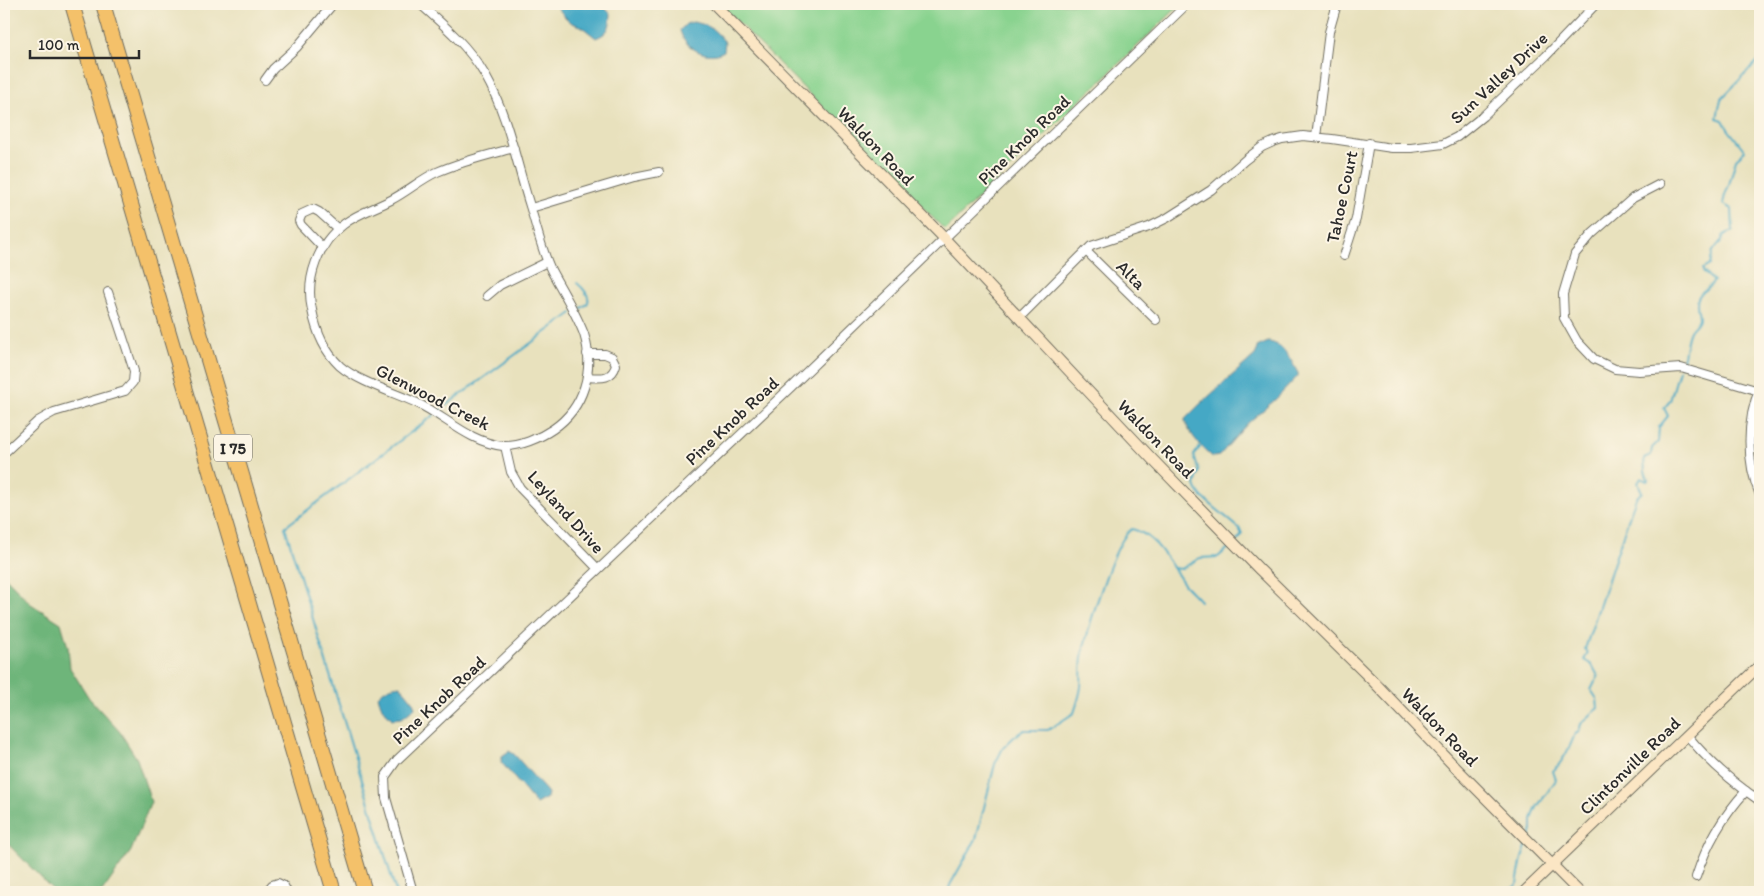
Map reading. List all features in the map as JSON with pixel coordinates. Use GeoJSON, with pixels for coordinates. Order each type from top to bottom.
{"type":"FeatureCollection","features":[{"type":"Feature","properties":{"kind":"highway","name":"I 75"},"geometry":{"type":"LineString","coordinates":[[72,4],[334,892]]}},
{"type":"Feature","properties":{"kind":"highway","name":"I 75"},"geometry":{"type":"LineString","coordinates":[[103,4],[365,892]]}},
{"type":"Feature","properties":{"kind":"street"},"geometry":{"type":"LineString","coordinates":[[265,80],[273,69],[297,47],[333,4]]}},
{"type":"Feature","properties":{"kind":"street","name":"Glenwood Creek"},"geometry":{"type":"LineString","coordinates":[[420,4],[463,45],[485,74],[503,114],[514,148],[547,262],[584,335],[587,354],[587,383],[569,415],[554,428],[538,438],[505,446],[483,441],[454,427],[429,409],[341,367],[326,349],[316,330],[310,302],[311,278],[317,258],[332,234],[345,223],[393,199],[434,173],[471,159],[514,148]]}},
{"type":"Feature","properties":{"kind":"street","name":"Waldon Road"},"geometry":{"type":"LineString","coordinates":[[714,4],[944,238],[1180,488],[1374,682],[1579,892]]}},
{"type":"Feature","properties":{"kind":"street","name":"Pine Knob Road"},"geometry":{"type":"LineString","coordinates":[[413,892],[386,798],[385,777],[388,770],[792,386],[1187,4]]}},
{"type":"Feature","properties":{"kind":"street"},"geometry":{"type":"LineString","coordinates":[[1316,137],[1329,32],[1337,4]]}},
{"type":"Feature","properties":{"kind":"street","name":"Sun Valley Drive"},"geometry":{"type":"LineString","coordinates":[[1019,318],[1091,246],[1167,218],[1211,190],[1245,160],[1267,144],[1282,139],[1304,136],[1368,143],[1392,148],[1411,148],[1443,144],[1457,137],[1483,116],[1546,56],[1596,4]]}},
{"type":"Feature","properties":{"kind":"street","name":"Tahoe Court"},"geometry":{"type":"LineString","coordinates":[[1344,256],[1356,219],[1368,143]]}},
{"type":"Feature","properties":{"kind":"street"},"geometry":{"type":"LineString","coordinates":[[531,208],[634,177],[659,172]]}},
{"type":"Feature","properties":{"kind":"street"},"geometry":{"type":"LineString","coordinates":[[1660,184],[1634,198],[1592,234],[1575,254],[1563,294],[1564,318],[1577,341],[1594,359],[1615,369],[1639,371],[1681,368],[1760,389],[1749,438],[1752,466],[1760,495]]}},
{"type":"Feature","properties":{"kind":"street"},"geometry":{"type":"LineString","coordinates":[[323,248],[301,225],[299,221],[302,214],[312,209],[319,212],[338,229]]}},
{"type":"Feature","properties":{"kind":"street","name":"Alta"},"geometry":{"type":"LineString","coordinates":[[1086,251],[1156,320]]}},
{"type":"Feature","properties":{"kind":"street"},"geometry":{"type":"LineString","coordinates":[[487,296],[500,285],[547,262]]}},
{"type":"Feature","properties":{"kind":"street"},"geometry":{"type":"LineString","coordinates":[[4,453],[38,421],[54,412],[124,391],[133,382],[134,372],[108,292]]}},
{"type":"Feature","properties":{"kind":"street"},"geometry":{"type":"LineString","coordinates":[[587,354],[605,354],[612,357],[616,365],[609,376],[604,378],[587,377]]}},
{"type":"Feature","properties":{"kind":"street","name":"Leyland Drive"},"geometry":{"type":"LineString","coordinates":[[505,446],[511,472],[520,488],[598,569]]}},
{"type":"Feature","properties":{"kind":"street","name":"Clintonville Road"},"geometry":{"type":"LineString","coordinates":[[1524,892],[1760,665]]}},
{"type":"Feature","properties":{"kind":"street"},"geometry":{"type":"LineString","coordinates":[[1686,735],[1724,774],[1760,801]]}},
{"type":"Feature","properties":{"kind":"street"},"geometry":{"type":"LineString","coordinates":[[1696,877],[1710,843],[1731,810],[1746,791]]}},
{"type":"Feature","properties":{"kind":"street"},"geometry":{"type":"LineString","coordinates":[[266,892],[272,885],[278,883],[284,886],[288,892]]}},
{"type":"Feature","properties":{"kind":"green space"},"geometry":{"type":"Polygon","coordinates":[[[720,4],[1181,4],[945,230],[720,4]]]}},
{"type":"Feature","properties":{"kind":"green space"},"geometry":{"type":"Polygon","coordinates":[[[4,576],[31,604],[61,623],[68,647],[70,668],[89,698],[120,732],[137,759],[151,802],[131,851],[102,892],[55,892],[4,840],[4,576]]]}},
{"type":"Feature","properties":{"kind":"water"},"geometry":{"type":"Polygon","coordinates":[[[558,4],[601,4],[611,14],[608,29],[604,34],[596,38],[581,26],[572,23],[565,17],[558,8],[558,4]]]}},
{"type":"Feature","properties":{"kind":"water"},"geometry":{"type":"Polygon","coordinates":[[[693,22],[708,26],[715,31],[725,42],[724,51],[711,54],[697,51],[691,47],[682,36],[680,30],[686,24],[693,22]]]}},
{"type":"Feature","properties":{"kind":"water"},"geometry":{"type":"Polygon","coordinates":[[[1268,342],[1274,343],[1283,349],[1293,363],[1298,376],[1276,399],[1248,423],[1219,456],[1213,457],[1196,439],[1188,428],[1185,419],[1255,355],[1257,347],[1268,342]]]}},
{"type":"Feature","properties":{"kind":"water"},"geometry":{"type":"Polygon","coordinates":[[[400,685],[413,701],[415,708],[402,718],[392,719],[382,708],[378,696],[388,688],[400,685]]]}},
{"type":"Feature","properties":{"kind":"water"},"geometry":{"type":"Polygon","coordinates":[[[509,751],[514,754],[548,793],[547,798],[536,804],[501,762],[502,756],[509,751]]]}},
{"type":"Feature","properties":{"kind":"waterway"},"geometry":{"type":"LineString","coordinates":[[1681,366],[1688,335],[1698,322],[1698,298],[1714,281],[1703,272],[1703,269],[1710,265],[1713,251],[1724,235],[1733,231],[1732,209],[1723,204],[1736,159],[1745,151],[1723,120],[1717,118],[1721,99],[1760,59]]}},
{"type":"Feature","properties":{"kind":"waterway"},"geometry":{"type":"LineString","coordinates":[[576,310],[586,305],[588,301],[586,292],[577,283]]}},
{"type":"Feature","properties":{"kind":"waterway"},"geometry":{"type":"LineString","coordinates":[[437,412],[572,313]]}},
{"type":"Feature","properties":{"kind":"waterway"},"geometry":{"type":"LineString","coordinates":[[1530,837],[1532,819],[1537,807],[1556,780],[1553,771],[1566,754],[1575,734],[1579,732],[1581,724],[1598,708],[1597,699],[1591,690],[1598,676],[1592,665],[1584,660],[1588,653],[1585,649],[1630,514],[1636,498],[1642,492],[1638,483],[1641,478],[1648,480],[1644,458],[1651,455],[1652,448],[1658,442],[1659,427],[1668,416],[1664,408],[1670,401],[1679,370]]}},
{"type":"Feature","properties":{"kind":"waterway"},"geometry":{"type":"LineString","coordinates":[[396,892],[285,527],[434,415]]}},
{"type":"Feature","properties":{"kind":"waterway"},"geometry":{"type":"LineString","coordinates":[[1201,446],[1194,455],[1199,471],[1195,485],[1202,497],[1239,528],[1242,535],[1237,541]]}},
{"type":"Feature","properties":{"kind":"waterway"},"geometry":{"type":"LineString","coordinates":[[948,892],[950,885],[976,839],[995,764],[1003,748],[1024,730],[1048,730],[1074,713],[1081,690],[1082,656],[1090,624],[1110,566],[1125,536],[1132,529],[1149,537],[1184,584],[1200,601]]}},
{"type":"Feature","properties":{"kind":"waterway"},"geometry":{"type":"LineString","coordinates":[[1174,568],[1181,569],[1200,558],[1218,557],[1231,546]]}},
{"type":"Feature","properties":{"kind":"waterway"},"geometry":{"type":"LineString","coordinates":[[1510,892],[1517,884],[1527,844]]}}]}
